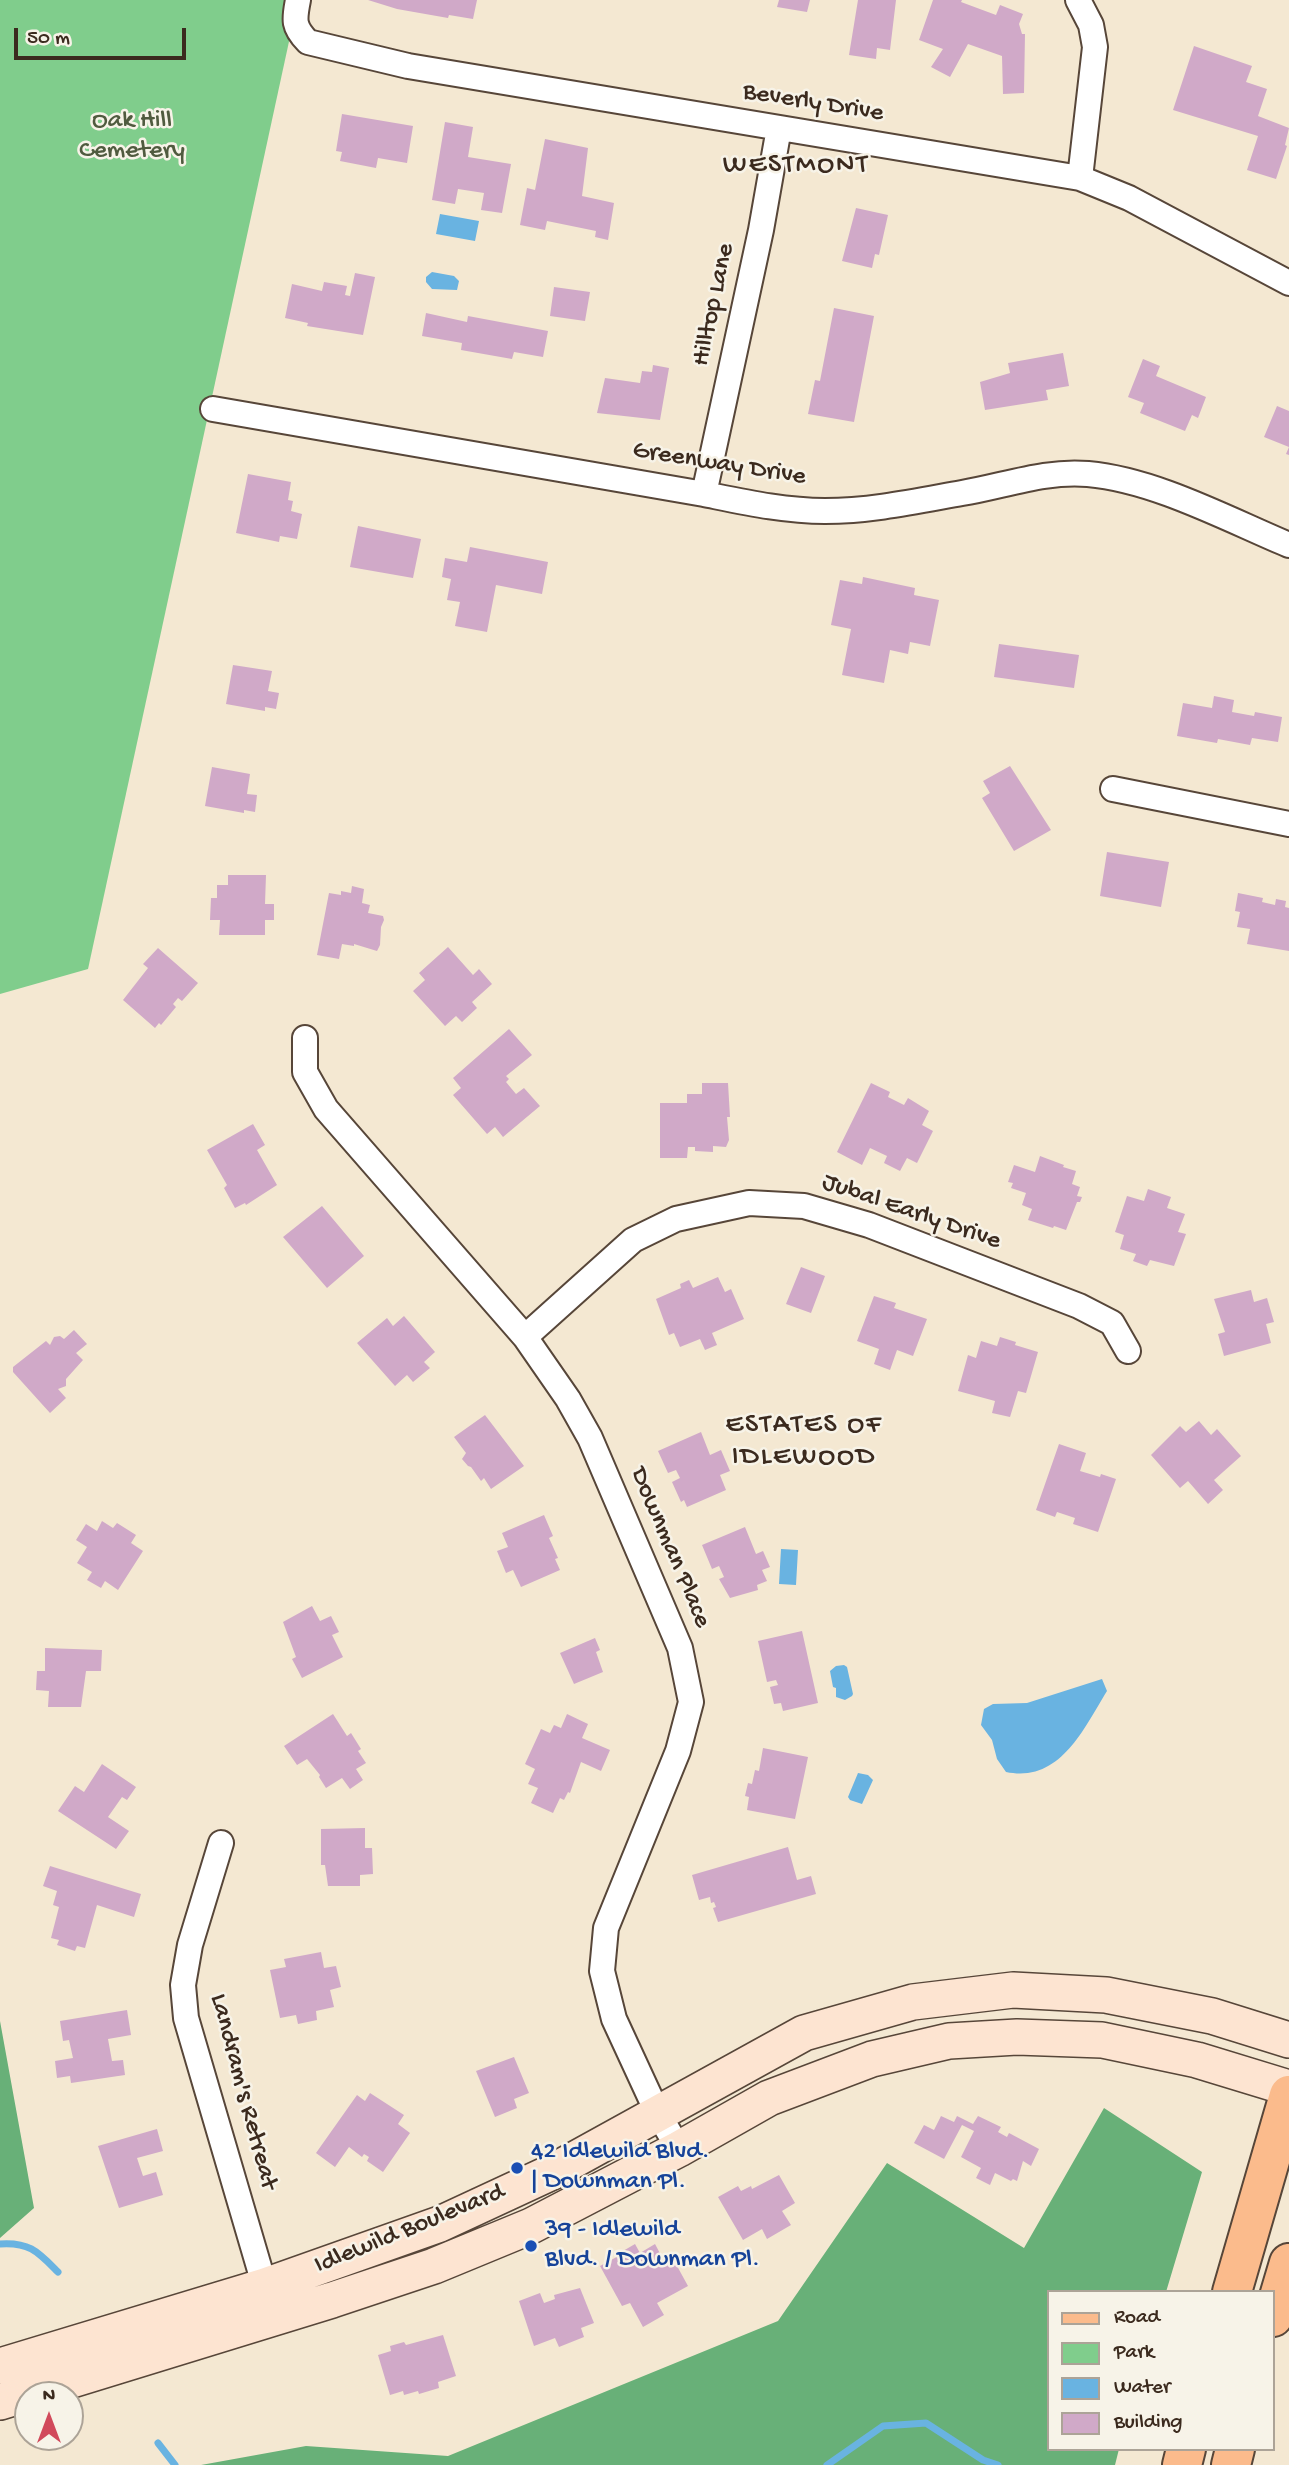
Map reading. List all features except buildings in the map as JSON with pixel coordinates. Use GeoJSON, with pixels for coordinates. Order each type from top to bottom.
{"type":"FeatureCollection","features":[{"type":"Feature","properties":{"kind":"main road"},"geometry":{"type":"LineString","coordinates":[[1233,2290],[1289,2095]]}},
{"type":"Feature","properties":{"kind":"main road"},"geometry":{"type":"LineString","coordinates":[[1275,2311],[1289,2263]]}},
{"type":"Feature","properties":{"kind":"street","name":"Beverly Drive"},"geometry":{"type":"LineString","coordinates":[[298,0],[294,17],[298,32],[308,42],[408,66],[1080,178],[1129,198],[1289,283]]}},
{"type":"Feature","properties":{"kind":"street"},"geometry":{"type":"LineString","coordinates":[[1079,0],[1091,25],[1094,47],[1080,178]]}},
{"type":"Feature","properties":{"kind":"street","name":"Hilltop Lane"},"geometry":{"type":"LineString","coordinates":[[704,494],[761,230],[779,128]]}},
{"type":"Feature","properties":{"kind":"street","name":"Greenway Drive"},"geometry":{"type":"LineString","coordinates":[[213,409],[778,509],[870,509],[982,490],[1051,474],[1086,473],[1121,478],[1148,486],[1289,545]]}},
{"type":"Feature","properties":{"kind":"street"},"geometry":{"type":"LineString","coordinates":[[1113,789],[1289,824]]}},
{"type":"Feature","properties":{"kind":"street","name":"Downman Place"},"geometry":{"type":"LineString","coordinates":[[305,1038],[305,1072],[326,1109],[525,1338],[568,1399],[590,1438],[680,1648],[691,1702],[678,1751],[606,1928],[602,1970],[614,2019],[657,2112],[679,2149]]}},
{"type":"Feature","properties":{"kind":"street","name":"Jubal Early Drive"},"geometry":{"type":"LineString","coordinates":[[525,1338],[633,1240],[676,1219],[749,1203],[804,1206],[869,1225],[1079,1306],[1112,1323],[1128,1351]]}},
{"type":"Feature","properties":{"kind":"street","name":"Landram's Retreat"},"geometry":{"type":"LineString","coordinates":[[221,1843],[190,1945],[183,1985],[186,2018],[269,2301]]}},
{"type":"Feature","properties":{"kind":"street","name":"Idlewild Boulevard"},"geometry":{"type":"LineString","coordinates":[[0,2402],[269,2301],[552,2172],[804,2033],[913,2002],[1000,1992],[1106,1995],[1212,2016],[1289,2040]]}},
{"type":"Feature","properties":{"kind":"street","name":"Idlewild Boulevard"},"geometry":{"type":"LineString","coordinates":[[0,2366],[269,2301],[332,2300],[434,2266],[531,2226],[679,2149],[769,2098],[872,2059],[949,2040],[1102,2040],[1197,2060],[1289,2088]]}},
{"type":"Feature","properties":{"kind":"green space","name":"Oak Hill Cemetery"},"geometry":{"type":"Polygon","coordinates":[[[0,0],[298,0],[88,969],[0,994],[0,0]]]}},
{"type":"Feature","properties":{"kind":"green space"},"geometry":{"type":"Polygon","coordinates":[[[0,2021],[34,2208],[0,2238],[0,2021]]]}},
{"type":"Feature","properties":{"kind":"green space"},"geometry":{"type":"Polygon","coordinates":[[[1104,2108],[1202,2172],[1167,2290],[1048,2290],[1048,2451],[1118,2451],[1115,2465],[201,2465],[306,2446],[448,2456],[778,2321],[887,2163],[1024,2248],[1104,2108]]]}},
{"type":"Feature","properties":{"kind":"water"},"geometry":{"type":"Polygon","coordinates":[[[440,214],[479,221],[475,241],[436,234],[440,214]]]}},
{"type":"Feature","properties":{"kind":"water"},"geometry":{"type":"Polygon","coordinates":[[[432,272],[454,276],[459,281],[457,290],[432,289],[426,282],[426,277],[432,272]]]}},
{"type":"Feature","properties":{"kind":"water"},"geometry":{"type":"Polygon","coordinates":[[[781,1549],[798,1550],[796,1585],[779,1584],[781,1549]]]}},
{"type":"Feature","properties":{"kind":"water"},"geometry":{"type":"Polygon","coordinates":[[[836,1666],[847,1667],[853,1694],[845,1700],[836,1697],[830,1671],[836,1666]]]}},
{"type":"Feature","properties":{"kind":"water"},"geometry":{"type":"Polygon","coordinates":[[[1102,1679],[1107,1691],[1068,1750],[1041,1769],[1025,1773],[1006,1772],[997,1759],[992,1740],[981,1725],[984,1709],[993,1704],[1027,1703],[1102,1679]]]}},
{"type":"Feature","properties":{"kind":"water"},"geometry":{"type":"Polygon","coordinates":[[[858,1773],[868,1775],[873,1780],[862,1804],[848,1797],[858,1773]]]}},
{"type":"Feature","properties":{"kind":"waterway"},"geometry":{"type":"LineString","coordinates":[[0,2244],[19,2245],[33,2250],[58,2272]]}},
{"type":"Feature","properties":{"kind":"waterway"},"geometry":{"type":"LineString","coordinates":[[827,2465],[883,2426],[926,2423],[983,2460],[998,2465]]}},
{"type":"Feature","properties":{"kind":"waterway"},"geometry":{"type":"LineString","coordinates":[[158,2443],[175,2465]]}},
{"type":"Feature","properties":{"kind":"place","name":"42 Idlewild Blvd. | Downman Pl."},"geometry":{"type":"Point","coordinates":[517,2168]}},
{"type":"Feature","properties":{"kind":"place","name":"39 - Idlewild Blvd. / Downman Pl."},"geometry":{"type":"Point","coordinates":[531,2246]}},
{"type":"Feature","properties":{"kind":"district","name":"WESTMONT"},"geometry":{"type":"Point","coordinates":[796,167]}},
{"type":"Feature","properties":{"kind":"district","name":"ESTATES OF IDLEWOOD"},"geometry":{"type":"Point","coordinates":[804,1443]}}]}
